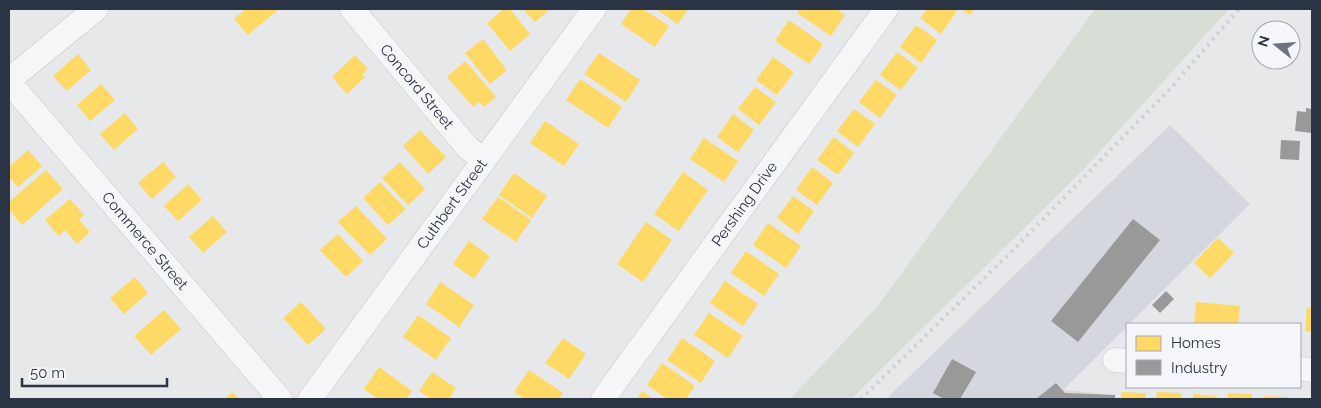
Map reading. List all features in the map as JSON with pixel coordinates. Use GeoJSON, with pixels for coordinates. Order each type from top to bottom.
{"type":"FeatureCollection","features":[{"type":"Feature","properties":{"kind":"street"},"geometry":{"type":"LineString","coordinates":[[9,81],[96,9]]}},
{"type":"Feature","properties":{"kind":"street","name":"Concord Street"},"geometry":{"type":"LineString","coordinates":[[352,9],[468,148],[484,160]]}},
{"type":"Feature","properties":{"kind":"street","name":"Cuthbert Street"},"geometry":{"type":"LineString","coordinates":[[310,399],[594,9]]}},
{"type":"Feature","properties":{"kind":"street","name":"Pershing Drive"},"geometry":{"type":"LineString","coordinates":[[603,399],[886,9]]}},
{"type":"Feature","properties":{"kind":"street","name":"Commerce Street"},"geometry":{"type":"LineString","coordinates":[[9,81],[280,399]]}},
{"type":"Feature","properties":{"kind":"shaded area"},"geometry":{"type":"Polygon","coordinates":[[[1095,9],[1229,9],[1082,171],[851,399],[790,399],[876,308],[1095,9]]]}},
{"type":"Feature","properties":{"kind":"shaded area"},"geometry":{"type":"Polygon","coordinates":[[[1170,125],[1250,204],[1130,323],[1126,323],[1126,327],[1063,390],[1115,395],[1115,399],[886,399],[1170,125]]]}},
{"type":"Feature","properties":{"kind":"building: Homes"},"geometry":{"type":"Polygon","coordinates":[[[246,9],[279,9],[248,35],[234,19],[246,9]]]}},
{"type":"Feature","properties":{"kind":"building: Homes"},"geometry":{"type":"Polygon","coordinates":[[[504,9],[510,9],[530,34],[510,51],[487,23],[504,9]]]}},
{"type":"Feature","properties":{"kind":"building: Homes"},"geometry":{"type":"Polygon","coordinates":[[[523,9],[550,9],[535,22],[523,9]]]}},
{"type":"Feature","properties":{"kind":"building: Homes"},"geometry":{"type":"Polygon","coordinates":[[[631,9],[643,9],[669,26],[655,47],[621,24],[631,9]]]}},
{"type":"Feature","properties":{"kind":"building: Homes"},"geometry":{"type":"Polygon","coordinates":[[[656,9],[688,9],[678,24],[656,9]]]}},
{"type":"Feature","properties":{"kind":"building: Homes"},"geometry":{"type":"Polygon","coordinates":[[[800,9],[836,9],[845,15],[831,36],[797,13],[800,9]]]}},
{"type":"Feature","properties":{"kind":"building: Homes"},"geometry":{"type":"Polygon","coordinates":[[[927,9],[954,9],[957,11],[941,34],[920,18],[927,9]]]}},
{"type":"Feature","properties":{"kind":"building: Homes"},"geometry":{"type":"Polygon","coordinates":[[[961,9],[975,9],[970,15],[961,9]]]}},
{"type":"Feature","properties":{"kind":"building: Homes"},"geometry":{"type":"Polygon","coordinates":[[[789,20],[823,44],[809,64],[775,41],[789,20]]]}},
{"type":"Feature","properties":{"kind":"building: Homes"},"geometry":{"type":"Polygon","coordinates":[[[916,25],[937,40],[921,63],[900,47],[916,25]]]}},
{"type":"Feature","properties":{"kind":"building: Homes"},"geometry":{"type":"Polygon","coordinates":[[[483,39],[507,70],[490,84],[465,53],[483,39]]]}},
{"type":"Feature","properties":{"kind":"building: Homes"},"geometry":{"type":"Polygon","coordinates":[[[897,52],[918,68],[901,90],[880,75],[897,52]]]}},
{"type":"Feature","properties":{"kind":"building: Homes"},"geometry":{"type":"Polygon","coordinates":[[[599,53],[640,80],[626,102],[584,74],[599,53]]]}},
{"type":"Feature","properties":{"kind":"building: Homes"},"geometry":{"type":"Polygon","coordinates":[[[78,54],[91,70],[67,91],[53,76],[78,54]]]}},
{"type":"Feature","properties":{"kind":"building: Homes"},"geometry":{"type":"Polygon","coordinates":[[[355,55],[368,69],[362,74],[365,77],[347,94],[332,77],[355,55]]]}},
{"type":"Feature","properties":{"kind":"building: Homes"},"geometry":{"type":"Polygon","coordinates":[[[773,57],[794,72],[777,95],[756,80],[773,57]]]}},
{"type":"Feature","properties":{"kind":"building: Homes"},"geometry":{"type":"Polygon","coordinates":[[[465,61],[496,97],[484,107],[479,102],[473,107],[447,77],[465,61]]]}},
{"type":"Feature","properties":{"kind":"building: Homes"},"geometry":{"type":"Polygon","coordinates":[[[580,79],[622,107],[608,128],[566,100],[580,79]]]}},
{"type":"Feature","properties":{"kind":"building: Homes"},"geometry":{"type":"Polygon","coordinates":[[[876,80],[897,95],[880,118],[859,102],[876,80]]]}},
{"type":"Feature","properties":{"kind":"building: Homes"},"geometry":{"type":"Polygon","coordinates":[[[101,84],[115,100],[90,121],[77,105],[101,84]]]}},
{"type":"Feature","properties":{"kind":"building: Homes"},"geometry":{"type":"Polygon","coordinates":[[[755,87],[776,102],[759,125],[738,109],[755,87]]]}},
{"type":"Feature","properties":{"kind":"building: Homes"},"geometry":{"type":"Polygon","coordinates":[[[854,109],[875,124],[858,147],[837,131],[854,109]]]}},
{"type":"Feature","properties":{"kind":"building: Homes"},"geometry":{"type":"Polygon","coordinates":[[[125,113],[138,129],[114,150],[100,134],[125,113]]]}},
{"type":"Feature","properties":{"kind":"building: Homes"},"geometry":{"type":"Polygon","coordinates":[[[733,114],[754,130],[738,152],[717,137],[733,114]]]}},
{"type":"Feature","properties":{"kind":"building: Homes"},"geometry":{"type":"Polygon","coordinates":[[[545,121],[579,144],[564,166],[530,143],[545,121]]]}},
{"type":"Feature","properties":{"kind":"building: Homes"},"geometry":{"type":"Polygon","coordinates":[[[420,130],[446,157],[428,174],[403,146],[420,130]]]}},
{"type":"Feature","properties":{"kind":"building: Homes"},"geometry":{"type":"Polygon","coordinates":[[[834,137],[854,153],[838,175],[817,160],[834,137]]]}},
{"type":"Feature","properties":{"kind":"building: Homes"},"geometry":{"type":"Polygon","coordinates":[[[704,138],[738,161],[724,182],[690,159],[704,138]]]}},
{"type":"Feature","properties":{"kind":"building: Homes"},"geometry":{"type":"Polygon","coordinates":[[[28,150],[42,166],[18,187],[9,177],[9,167],[28,150]]]}},
{"type":"Feature","properties":{"kind":"building: Homes"},"geometry":{"type":"Polygon","coordinates":[[[163,162],[176,177],[152,199],[138,183],[163,162]]]}},
{"type":"Feature","properties":{"kind":"building: Homes"},"geometry":{"type":"Polygon","coordinates":[[[400,162],[425,189],[408,205],[382,178],[400,162]]]}},
{"type":"Feature","properties":{"kind":"building: Homes"},"geometry":{"type":"Polygon","coordinates":[[[812,167],[833,183],[817,205],[796,190],[812,167]]]}},
{"type":"Feature","properties":{"kind":"building: Homes"},"geometry":{"type":"Polygon","coordinates":[[[46,170],[63,189],[22,225],[9,210],[9,202],[46,170]]]}},
{"type":"Feature","properties":{"kind":"building: Homes"},"geometry":{"type":"Polygon","coordinates":[[[683,172],[708,190],[679,231],[654,214],[683,172]]]}},
{"type":"Feature","properties":{"kind":"building: Homes"},"geometry":{"type":"Polygon","coordinates":[[[514,173],[547,196],[532,218],[499,195],[514,173]]]}},
{"type":"Feature","properties":{"kind":"building: Homes"},"geometry":{"type":"Polygon","coordinates":[[[380,182],[406,209],[388,225],[363,198],[380,182]]]}},
{"type":"Feature","properties":{"kind":"building: Homes"},"geometry":{"type":"Polygon","coordinates":[[[188,184],[202,200],[178,221],[164,206],[188,184]]]}},
{"type":"Feature","properties":{"kind":"building: Homes"},"geometry":{"type":"Polygon","coordinates":[[[793,196],[814,211],[798,234],[777,218],[793,196]]]}},
{"type":"Feature","properties":{"kind":"building: Homes"},"geometry":{"type":"Polygon","coordinates":[[[498,197],[531,220],[516,242],[482,219],[498,197]]]}},
{"type":"Feature","properties":{"kind":"building: Homes"},"geometry":{"type":"Polygon","coordinates":[[[70,199],[84,215],[79,220],[90,232],[77,244],[65,230],[59,236],[45,220],[70,199]]]}},
{"type":"Feature","properties":{"kind":"building: Homes"},"geometry":{"type":"Polygon","coordinates":[[[356,206],[387,239],[370,255],[338,222],[356,206]]]}},
{"type":"Feature","properties":{"kind":"building: Homes"},"geometry":{"type":"Polygon","coordinates":[[[213,216],[227,232],[203,253],[189,237],[213,216]]]}},
{"type":"Feature","properties":{"kind":"building: Homes"},"geometry":{"type":"Polygon","coordinates":[[[646,222],[672,240],[643,282],[617,264],[646,222]]]}},
{"type":"Feature","properties":{"kind":"building: Homes"},"geometry":{"type":"Polygon","coordinates":[[[768,223],[801,246],[786,268],[753,245],[768,223]]]}},
{"type":"Feature","properties":{"kind":"building: Homes"},"geometry":{"type":"Polygon","coordinates":[[[338,234],[363,261],[346,277],[320,250],[338,234]]]}},
{"type":"Feature","properties":{"kind":"building: Homes"},"geometry":{"type":"Polygon","coordinates":[[[1218,238],[1234,253],[1210,278],[1194,263],[1218,238]]]}},
{"type":"Feature","properties":{"kind":"building: Homes"},"geometry":{"type":"Polygon","coordinates":[[[469,241],[490,256],[474,279],[453,264],[469,241]]]}},
{"type":"Feature","properties":{"kind":"building: Homes"},"geometry":{"type":"Polygon","coordinates":[[[746,251],[779,274],[764,296],[731,273],[746,251]]]}},
{"type":"Feature","properties":{"kind":"building: Homes"},"geometry":{"type":"Polygon","coordinates":[[[135,277],[148,293],[124,314],[110,298],[135,277]]]}},
{"type":"Feature","properties":{"kind":"building: Homes"},"geometry":{"type":"Polygon","coordinates":[[[725,281],[758,304],[743,326],[710,303],[725,281]]]}},
{"type":"Feature","properties":{"kind":"building: Homes"},"geometry":{"type":"Polygon","coordinates":[[[440,282],[474,305],[459,327],[426,304],[440,282]]]}},
{"type":"Feature","properties":{"kind":"building: Homes"},"geometry":{"type":"Polygon","coordinates":[[[301,302],[326,329],[308,345],[283,318],[301,302]]]}},
{"type":"Feature","properties":{"kind":"building: Homes"},"geometry":{"type":"Polygon","coordinates":[[[1196,302],[1240,306],[1238,323],[1194,323],[1196,302]]]}},
{"type":"Feature","properties":{"kind":"building: Homes"},"geometry":{"type":"Polygon","coordinates":[[[1307,307],[1312,308],[1312,332],[1305,331],[1307,307]]]}},
{"type":"Feature","properties":{"kind":"building: Homes"},"geometry":{"type":"Polygon","coordinates":[[[164,310],[181,329],[151,355],[134,336],[164,310]]]}},
{"type":"Feature","properties":{"kind":"building: Homes"},"geometry":{"type":"Polygon","coordinates":[[[709,313],[743,336],[728,358],[694,335],[709,313]]]}},
{"type":"Feature","properties":{"kind":"building: Homes"},"geometry":{"type":"Polygon","coordinates":[[[418,315],[451,338],[436,360],[403,337],[418,315]]]}},
{"type":"Feature","properties":{"kind":"building: Homes"},"geometry":{"type":"Polygon","coordinates":[[[563,338],[586,354],[569,379],[545,363],[563,338]]]}},
{"type":"Feature","properties":{"kind":"building: Homes"},"geometry":{"type":"Polygon","coordinates":[[[682,338],[715,361],[701,383],[667,360],[682,338]]]}},
{"type":"Feature","properties":{"kind":"building: Homes"},"geometry":{"type":"Polygon","coordinates":[[[662,363],[695,386],[686,399],[667,399],[647,385],[662,363]]]}},
{"type":"Feature","properties":{"kind":"building: Homes"},"geometry":{"type":"Polygon","coordinates":[[[379,367],[412,391],[406,399],[378,399],[364,389],[379,367]]]}},
{"type":"Feature","properties":{"kind":"building: Homes"},"geometry":{"type":"Polygon","coordinates":[[[529,370],[563,393],[559,399],[525,399],[514,392],[529,370]]]}},
{"type":"Feature","properties":{"kind":"building: Homes"},"geometry":{"type":"Polygon","coordinates":[[[432,372],[456,388],[449,399],[431,399],[419,391],[432,372]]]}},
{"type":"Feature","properties":{"kind":"building: Homes"},"geometry":{"type":"Polygon","coordinates":[[[642,391],[654,399],[637,399],[642,391]]]}},
{"type":"Feature","properties":{"kind":"building: Homes"},"geometry":{"type":"Polygon","coordinates":[[[232,392],[240,399],[225,399],[232,392]]]}},
{"type":"Feature","properties":{"kind":"building: Homes"},"geometry":{"type":"Polygon","coordinates":[[[1121,392],[1146,393],[1145,399],[1121,399],[1121,392]]]}},
{"type":"Feature","properties":{"kind":"building: Homes"},"geometry":{"type":"Polygon","coordinates":[[[1157,392],[1181,393],[1181,399],[1156,399],[1157,392]]]}},
{"type":"Feature","properties":{"kind":"building: Homes"},"geometry":{"type":"Polygon","coordinates":[[[1228,393],[1252,394],[1252,399],[1228,399],[1228,393]]]}},
{"type":"Feature","properties":{"kind":"building: Homes"},"geometry":{"type":"Polygon","coordinates":[[[1193,394],[1217,396],[1217,399],[1193,399],[1193,394]]]}},
{"type":"Feature","properties":{"kind":"building: Homes"},"geometry":{"type":"Polygon","coordinates":[[[1263,396],[1288,397],[1288,399],[1263,399],[1263,396]]]}},
{"type":"Feature","properties":{"kind":"building: Industry"},"geometry":{"type":"Polygon","coordinates":[[[1306,108],[1312,109],[1312,133],[1295,131],[1297,111],[1306,112],[1306,108]]]}},
{"type":"Feature","properties":{"kind":"building: Industry"},"geometry":{"type":"Polygon","coordinates":[[[1281,140],[1300,141],[1299,160],[1280,159],[1281,140]]]}},
{"type":"Feature","properties":{"kind":"building: Industry"},"geometry":{"type":"Polygon","coordinates":[[[1133,219],[1160,240],[1078,342],[1051,321],[1133,219]]]}},
{"type":"Feature","properties":{"kind":"building: Industry"},"geometry":{"type":"Polygon","coordinates":[[[1166,291],[1174,299],[1160,313],[1152,305],[1166,291]]]}},
{"type":"Feature","properties":{"kind":"building: Industry"},"geometry":{"type":"Polygon","coordinates":[[[952,359],[976,372],[960,399],[944,399],[933,393],[952,359]]]}},
{"type":"Feature","properties":{"kind":"building: Industry"},"geometry":{"type":"Polygon","coordinates":[[[1056,383],[1065,393],[1115,395],[1115,399],[1036,399],[1056,383]]]}},
{"type":"Feature","properties":{"kind":"railway"},"geometry":{"type":"LineString","coordinates":[[861,399],[1012,251],[1170,89],[1239,9]]}}]}
